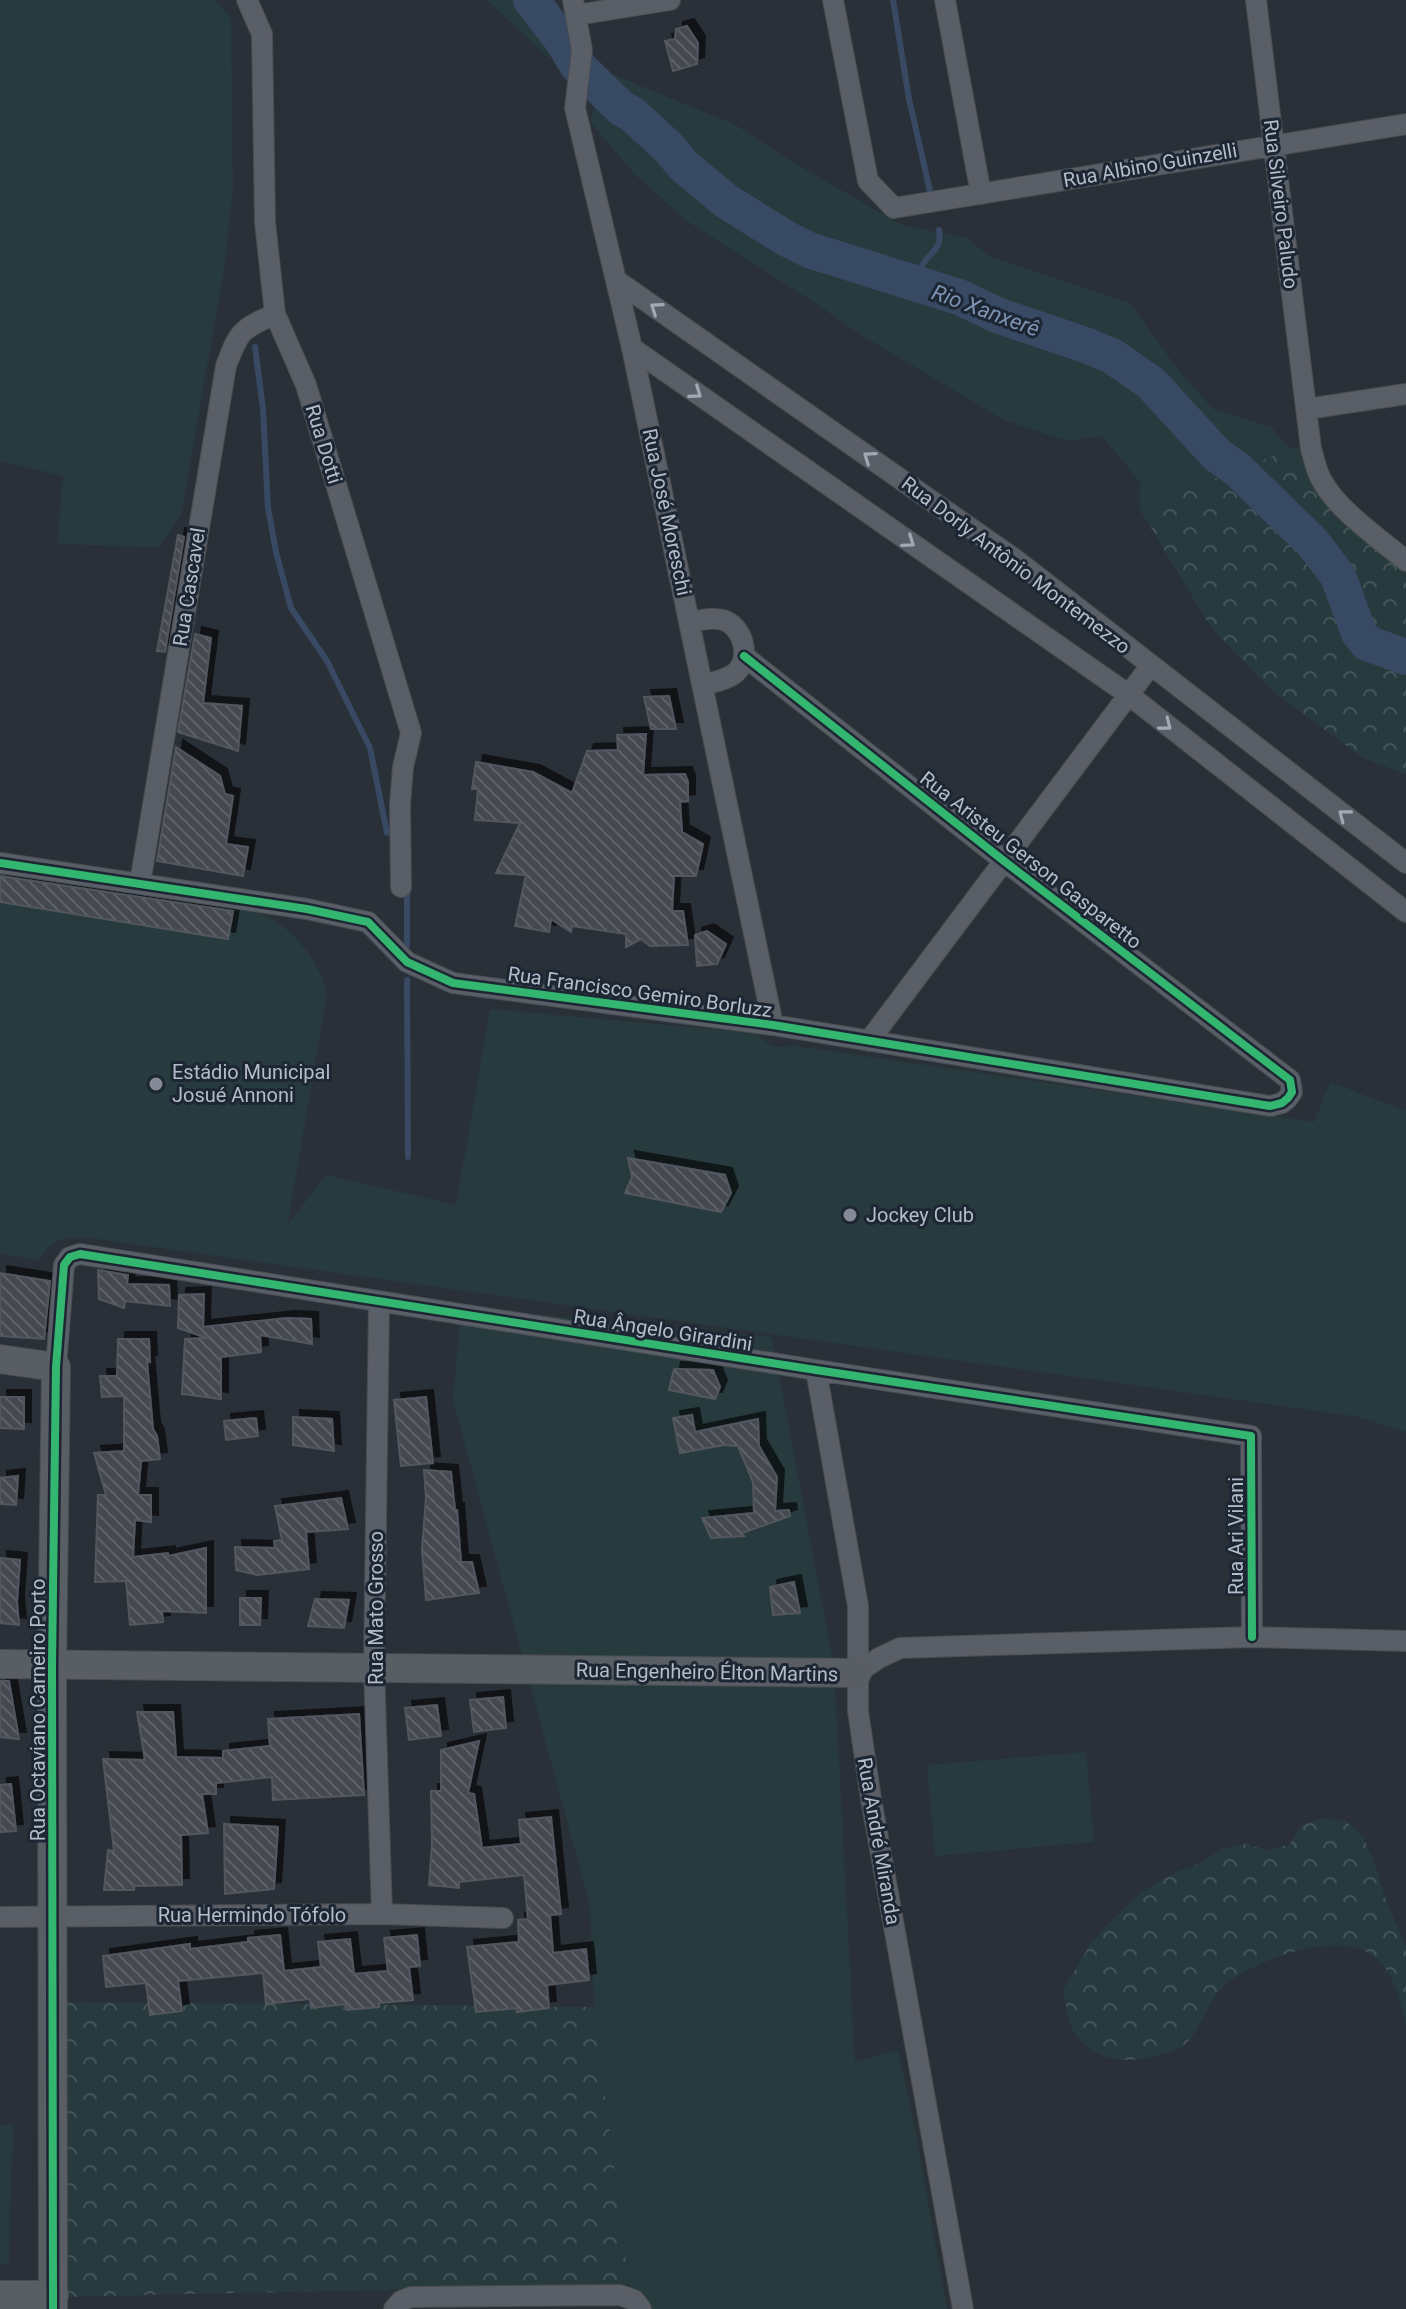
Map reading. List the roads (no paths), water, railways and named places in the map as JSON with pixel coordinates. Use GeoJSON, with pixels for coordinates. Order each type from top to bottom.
{"type":"FeatureCollection","features":[{"type":"Feature","properties":{"kind":"street","name":"Rua Dotti"},"geometry":{"type":"LineString","coordinates":[[247,0],[262,34],[265,222],[275,314],[306,385],[411,733],[403,767],[400,804],[401,887]]}},
{"type":"Feature","properties":{"kind":"street"},"geometry":{"type":"LineString","coordinates":[[575,7],[670,0]]}},
{"type":"Feature","properties":{"kind":"street","name":"Rua Albino Guinzelli"},"geometry":{"type":"LineString","coordinates":[[833,0],[868,181],[894,208],[1406,124]]}},
{"type":"Feature","properties":{"kind":"street"},"geometry":{"type":"LineString","coordinates":[[945,0],[981,194]]}},
{"type":"Feature","properties":{"kind":"street","name":"Rua Silveiro Paludo"},"geometry":{"type":"LineString","coordinates":[[1256,0],[1311,449],[1320,478],[1332,494],[1348,512],[1406,561]]}},
{"type":"Feature","properties":{"kind":"street","name":"Rua José Moreschi"},"geometry":{"type":"LineString","coordinates":[[575,7],[582,50],[575,108],[632,348],[773,1025]]}},
{"type":"Feature","properties":{"kind":"street","name":"Rua Dorly Antônio Montemezzo"},"geometry":{"type":"LineString","coordinates":[[616,280],[1016,560],[1406,863]]}},
{"type":"Feature","properties":{"kind":"street","name":"Rua Cascavel"},"geometry":{"type":"LineString","coordinates":[[140,883],[226,366],[237,337],[249,325],[275,314]]}},
{"type":"Feature","properties":{"kind":"street","name":"Rua Dorly Antônio Montemezzo"},"geometry":{"type":"LineString","coordinates":[[632,348],[1129,695],[1406,912]]}},
{"type":"Feature","properties":{"kind":"street"},"geometry":{"type":"LineString","coordinates":[[1307,409],[1406,394]]}},
{"type":"Feature","properties":{"kind":"street"},"geometry":{"type":"LineString","coordinates":[[690,623],[721,620],[737,630],[742,640],[744,656],[738,670],[731,676],[703,685]]}},
{"type":"Feature","properties":{"kind":"street","name":"Rua Aristeu Gerson Gasparetto"},"geometry":{"type":"LineString","coordinates":[[744,656],[1004,861],[1290,1080],[1292,1092]]}},
{"type":"Feature","properties":{"kind":"street"},"geometry":{"type":"LineString","coordinates":[[869,1041],[1151,665]]}},
{"type":"Feature","properties":{"kind":"street","name":"Rua Francisco Gemiro Borluzz"},"geometry":{"type":"LineString","coordinates":[[0,863],[307,909],[368,922],[407,962],[453,983],[773,1025],[1270,1106],[1282,1103],[1292,1092]]}},
{"type":"Feature","properties":{"kind":"street","name":"Rua Ângelo Girardini"},"geometry":{"type":"LineString","coordinates":[[70,1257],[80,1254],[1251,1436]]}},
{"type":"Feature","properties":{"kind":"street","name":"Rua Octaviano Carneiro Porto"},"geometry":{"type":"LineString","coordinates":[[54,2302],[52,1664],[56,1367],[64,1265],[70,1257]]}},
{"type":"Feature","properties":{"kind":"street","name":"Rua Mato Grosso"},"geometry":{"type":"LineString","coordinates":[[379,1302],[374,1667],[382,1914]]}},
{"type":"Feature","properties":{"kind":"street"},"geometry":{"type":"LineString","coordinates":[[0,1359],[56,1367]]}},
{"type":"Feature","properties":{"kind":"street","name":"Rua André Miranda"},"geometry":{"type":"LineString","coordinates":[[816,1370],[858,1606],[858,1711],[873,1815],[963,2309]]}},
{"type":"Feature","properties":{"kind":"street","name":"Rua Ari Vilani"},"geometry":{"type":"LineString","coordinates":[[1251,1436],[1252,1637]]}},
{"type":"Feature","properties":{"kind":"street","name":"Rua Engenheiro Élton Martins"},"geometry":{"type":"LineString","coordinates":[[0,1664],[857,1673],[900,1648],[1252,1637],[1406,1641]]}},
{"type":"Feature","properties":{"kind":"street","name":"Rua Hermindo Tófolo"},"geometry":{"type":"LineString","coordinates":[[0,1917],[382,1914],[503,1918]]}},
{"type":"Feature","properties":{"kind":"street"},"geometry":{"type":"LineString","coordinates":[[0,2295],[54,2302]]}},
{"type":"Feature","properties":{"kind":"street"},"geometry":{"type":"LineString","coordinates":[[394,2309],[401,2301],[411,2297],[620,2295],[634,2300],[641,2309]]}},
{"type":"Feature","properties":{"kind":"waterway","name":"Rio Xanxerê"},"geometry":{"type":"LineString","coordinates":[[531,0],[577,65],[621,108],[632,114],[684,166],[726,201],[787,239],[809,250],[959,297],[997,315],[1088,346],[1112,356],[1151,383],[1217,455],[1238,470],[1313,543],[1338,576],[1359,633],[1367,643],[1406,657]]}},
{"type":"Feature","properties":{"kind":"waterway"},"geometry":{"type":"LineString","coordinates":[[893,0],[909,99],[930,191]]}},
{"type":"Feature","properties":{"kind":"waterway"},"geometry":{"type":"LineString","coordinates":[[914,282],[938,245],[939,230]]}},
{"type":"Feature","properties":{"kind":"waterway"},"geometry":{"type":"LineString","coordinates":[[255,347],[263,409],[268,508],[291,608],[327,661],[370,748],[387,833]]}},
{"type":"Feature","properties":{"kind":"waterway"},"geometry":{"type":"LineString","coordinates":[[407,889],[407,945]]}},
{"type":"Feature","properties":{"kind":"waterway"},"geometry":{"type":"LineString","coordinates":[[407,980],[408,1157]]}},
{"type":"Feature","properties":{"kind":"place","name":"Estádio Municipal Josué Annoni"},"geometry":{"type":"Point","coordinates":[156,1084]}},
{"type":"Feature","properties":{"kind":"place","name":"Jockey Club"},"geometry":{"type":"Point","coordinates":[850,1215]}}]}
